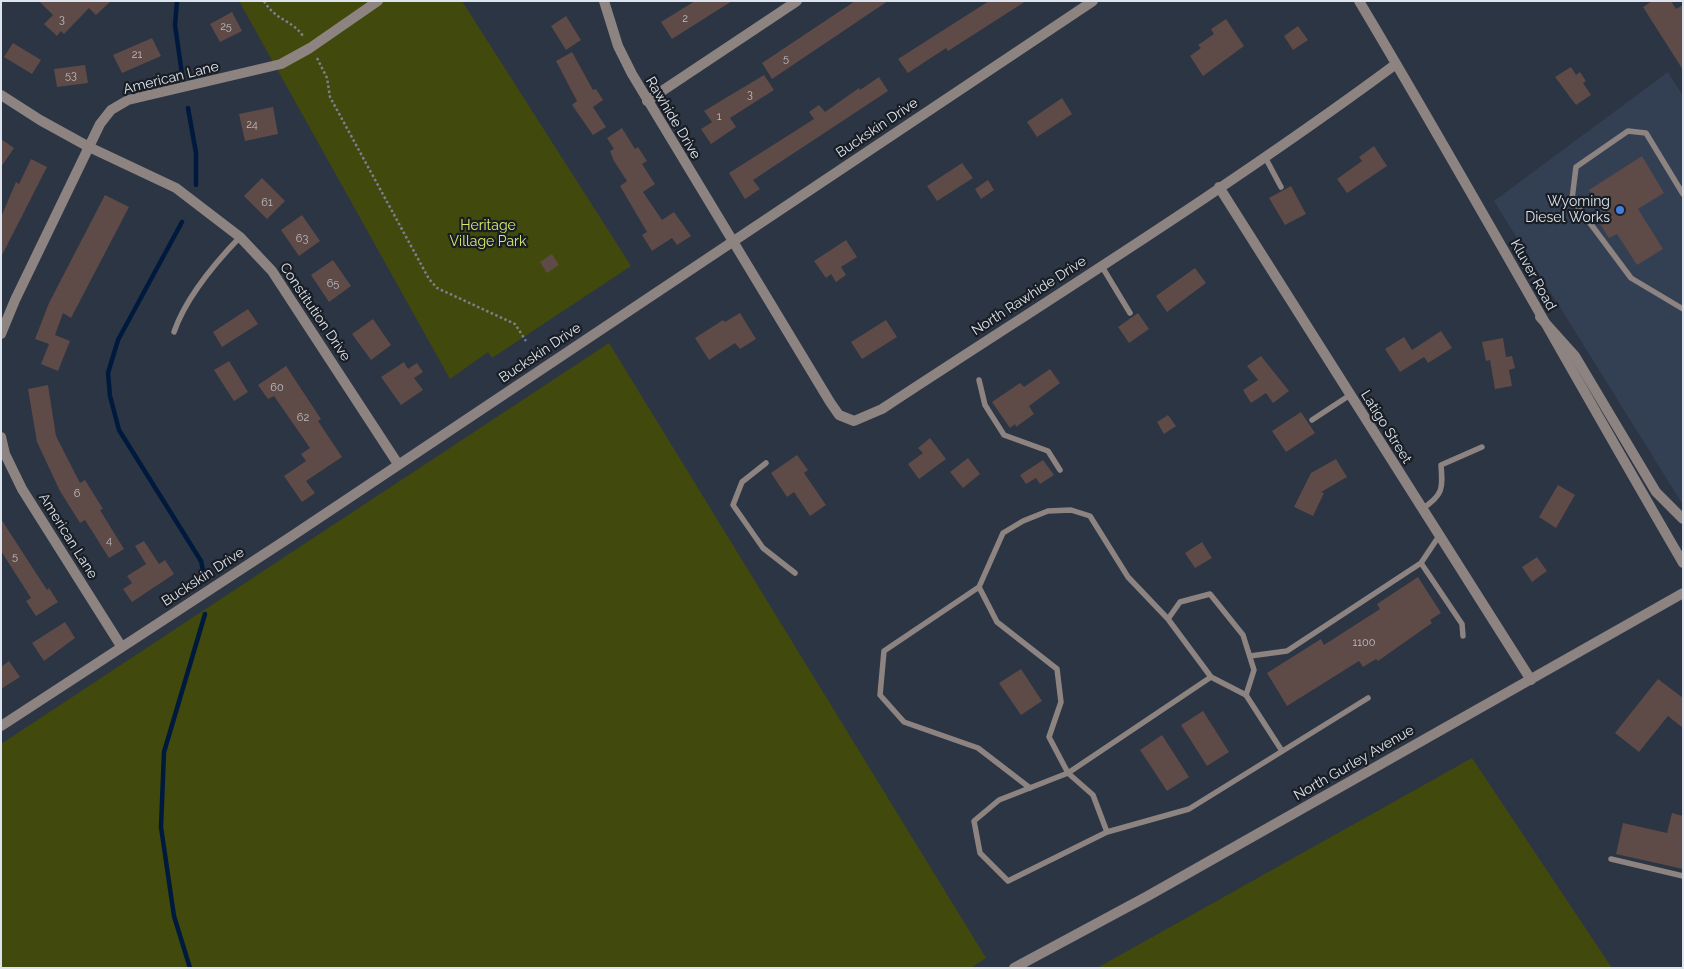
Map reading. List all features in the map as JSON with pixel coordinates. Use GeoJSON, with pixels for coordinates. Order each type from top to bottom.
{"type":"FeatureCollection","features":[{"type":"Feature","properties":{"kind":"street","name":"American Lane"},"geometry":{"type":"LineString","coordinates":[[1,334],[15,300],[100,124],[111,110],[128,100],[281,64],[310,48],[378,1]]}},
{"type":"Feature","properties":{"kind":"street","name":"Rawhide Drive"},"geometry":{"type":"LineString","coordinates":[[604,1],[618,46],[647,101],[732,242]]}},
{"type":"Feature","properties":{"kind":"street"},"geometry":{"type":"LineString","coordinates":[[647,101],[797,1]]}},
{"type":"Feature","properties":{"kind":"street","name":"Buckskin Drive"},"geometry":{"type":"LineString","coordinates":[[1,726],[1094,1]]}},
{"type":"Feature","properties":{"kind":"street","name":"Kluver Road"},"geometry":{"type":"LineString","coordinates":[[1359,1],[1683,563]]}},
{"type":"Feature","properties":{"kind":"street","name":"North Rawhide Drive"},"geometry":{"type":"LineString","coordinates":[[732,242],[830,402],[839,414],[854,421],[882,409],[1266,157],[1313,126],[1396,64]]}},
{"type":"Feature","properties":{"kind":"street","name":"Constitution Drive"},"geometry":{"type":"LineString","coordinates":[[1,95],[40,120],[89,147],[176,188],[240,237],[272,271],[398,464]]}},
{"type":"Feature","properties":{"kind":"street","name":"Latigo Street"},"geometry":{"type":"LineString","coordinates":[[1219,187],[1530,680]]}},
{"type":"Feature","properties":{"kind":"street"},"geometry":{"type":"LineString","coordinates":[[1540,317],[1575,356],[1656,492],[1683,519]]}},
{"type":"Feature","properties":{"kind":"street","name":"American Lane"},"geometry":{"type":"LineString","coordinates":[[1,437],[5,454],[22,489],[121,646]]}},
{"type":"Feature","properties":{"kind":"street","name":"North Gurley Avenue"},"geometry":{"type":"LineString","coordinates":[[1014,968],[1038,953],[1146,897],[1683,593]]}},
{"type":"Feature","properties":{"kind":"lane"},"geometry":{"type":"LineString","coordinates":[[1683,194],[1646,133],[1628,131],[1576,167],[1572,199],[1631,278],[1683,309]]}},
{"type":"Feature","properties":{"kind":"lane"},"geometry":{"type":"LineString","coordinates":[[1266,157],[1281,187]]}},
{"type":"Feature","properties":{"kind":"lane"},"geometry":{"type":"LineString","coordinates":[[174,332],[180,314],[224,254],[240,237]]}},
{"type":"Feature","properties":{"kind":"lane"},"geometry":{"type":"LineString","coordinates":[[1101,265],[1130,313]]}},
{"type":"Feature","properties":{"kind":"lane"},"geometry":{"type":"LineString","coordinates":[[979,380],[985,405],[1004,435],[1048,451],[1060,470]]}},
{"type":"Feature","properties":{"kind":"lane"},"geometry":{"type":"LineString","coordinates":[[1312,420],[1350,395]]}},
{"type":"Feature","properties":{"kind":"lane"},"geometry":{"type":"LineString","coordinates":[[1422,509],[1436,499],[1442,487],[1441,465],[1482,447]]}},
{"type":"Feature","properties":{"kind":"lane"},"geometry":{"type":"LineString","coordinates":[[766,463],[742,482],[733,505],[763,548],[795,573]]}},
{"type":"Feature","properties":{"kind":"lane"},"geometry":{"type":"LineString","coordinates":[[1030,788],[978,748],[904,722],[880,695],[884,651],[979,587],[1003,533],[1023,521],[1048,511],[1071,510],[1090,516],[1128,577],[1168,620],[1211,677],[1246,695],[1282,751]]}},
{"type":"Feature","properties":{"kind":"lane"},"geometry":{"type":"LineString","coordinates":[[1250,656],[1287,650],[1421,563],[1439,536]]}},
{"type":"Feature","properties":{"kind":"lane"},"geometry":{"type":"LineString","coordinates":[[1421,563],[1462,624],[1463,636]]}},
{"type":"Feature","properties":{"kind":"lane"},"geometry":{"type":"LineString","coordinates":[[979,587],[997,622],[1057,670],[1061,702],[1049,737],[1068,773],[1093,795],[1108,832]]}},
{"type":"Feature","properties":{"kind":"lane"},"geometry":{"type":"LineString","coordinates":[[1168,620],[1180,602],[1210,594],[1243,635],[1254,670],[1246,695]]}},
{"type":"Feature","properties":{"kind":"lane"},"geometry":{"type":"LineString","coordinates":[[1211,677],[1068,773],[999,800],[974,821],[980,853],[1008,881],[1108,832],[1189,809],[1368,698]]}},
{"type":"Feature","properties":{"kind":"lane"},"geometry":{"type":"LineString","coordinates":[[1611,859],[1683,876]]}},
{"type":"Feature","properties":{"kind":"path"},"geometry":{"type":"LineString","coordinates":[[264,1],[271,13],[296,27],[303,36]]}},
{"type":"Feature","properties":{"kind":"path"},"geometry":{"type":"LineString","coordinates":[[317,58],[327,78],[330,97],[429,279],[437,288],[515,324],[526,341]]}},
{"type":"Feature","properties":{"kind":"shaded area"},"geometry":{"type":"Polygon","coordinates":[[[1668,72],[1683,96],[1683,505],[1494,201],[1668,72]]]}},
{"type":"Feature","properties":{"kind":"green space","name":"Heritage Village Park"},"geometry":{"type":"Polygon","coordinates":[[[239,1],[462,1],[631,266],[492,358],[488,352],[450,379],[239,1]]]}},
{"type":"Feature","properties":{"kind":"green space"},"geometry":{"type":"Polygon","coordinates":[[[609,343],[986,958],[971,968],[1,968],[1,744],[609,343]]]}},
{"type":"Feature","properties":{"kind":"green space"},"geometry":{"type":"Polygon","coordinates":[[[1472,758],[1612,968],[1097,968],[1472,758]]]}},
{"type":"Feature","properties":{"kind":"building"},"geometry":{"type":"Polygon","coordinates":[[[39,1],[111,1],[96,15],[89,8],[64,34],[61,31],[57,36],[44,24],[53,15],[39,1]]]}},
{"type":"Feature","properties":{"kind":"building"},"geometry":{"type":"Polygon","coordinates":[[[695,1],[732,1],[672,39],[661,22],[695,1]]]}},
{"type":"Feature","properties":{"kind":"building"},"geometry":{"type":"Polygon","coordinates":[[[855,1],[888,1],[772,79],[762,63],[855,1]]]}},
{"type":"Feature","properties":{"kind":"building"},"geometry":{"type":"Polygon","coordinates":[[[989,1],[1026,1],[948,51],[946,48],[908,73],[898,59],[989,1]]]}},
{"type":"Feature","properties":{"kind":"building"},"geometry":{"type":"Polygon","coordinates":[[[1652,1],[1671,1],[1676,9],[1683,5],[1683,70],[1643,7],[1652,1]]]}},
{"type":"Feature","properties":{"kind":"building"},"geometry":{"type":"Polygon","coordinates":[[[232,12],[242,31],[220,42],[210,24],[232,12]]]}},
{"type":"Feature","properties":{"kind":"building"},"geometry":{"type":"Polygon","coordinates":[[[566,16],[581,40],[566,50],[551,26],[566,16]]]}},
{"type":"Feature","properties":{"kind":"building"},"geometry":{"type":"Polygon","coordinates":[[[1226,19],[1244,46],[1203,76],[1190,56],[1201,48],[1198,45],[1214,34],[1211,29],[1226,19]]]}},
{"type":"Feature","properties":{"kind":"building"},"geometry":{"type":"Polygon","coordinates":[[[1298,26],[1308,40],[1293,50],[1284,36],[1298,26]]]}},
{"type":"Feature","properties":{"kind":"building"},"geometry":{"type":"Polygon","coordinates":[[[152,38],[161,56],[122,73],[113,55],[152,38]]]}},
{"type":"Feature","properties":{"kind":"building"},"geometry":{"type":"Polygon","coordinates":[[[13,43],[41,60],[32,74],[4,57],[13,43]]]}},
{"type":"Feature","properties":{"kind":"building"},"geometry":{"type":"Polygon","coordinates":[[[572,52],[593,90],[596,89],[603,100],[593,107],[606,127],[593,135],[572,105],[577,101],[556,61],[572,52]]]}},
{"type":"Feature","properties":{"kind":"building"},"geometry":{"type":"Polygon","coordinates":[[[85,65],[88,83],[57,87],[54,69],[85,65]]]}},
{"type":"Feature","properties":{"kind":"building"},"geometry":{"type":"Polygon","coordinates":[[[1571,67],[1576,75],[1580,72],[1586,81],[1583,83],[1591,95],[1576,105],[1555,77],[1571,67]]]}},
{"type":"Feature","properties":{"kind":"building"},"geometry":{"type":"Polygon","coordinates":[[[764,75],[774,90],[730,118],[736,127],[711,144],[701,129],[712,122],[704,111],[764,75]]]}},
{"type":"Feature","properties":{"kind":"building"},"geometry":{"type":"Polygon","coordinates":[[[879,77],[888,91],[753,180],[760,189],[745,199],[729,173],[814,119],[809,112],[819,105],[825,112],[859,88],[860,90],[879,77]]]}},
{"type":"Feature","properties":{"kind":"building"},"geometry":{"type":"Polygon","coordinates":[[[1062,98],[1072,114],[1037,137],[1027,122],[1062,98]]]}},
{"type":"Feature","properties":{"kind":"building"},"geometry":{"type":"Polygon","coordinates":[[[273,107],[278,134],[245,141],[239,114],[273,107]]]}},
{"type":"Feature","properties":{"kind":"building"},"geometry":{"type":"Polygon","coordinates":[[[622,128],[635,149],[638,147],[647,161],[642,164],[655,184],[643,192],[662,220],[674,212],[691,236],[677,245],[672,238],[652,251],[642,235],[647,232],[620,186],[627,181],[614,161],[610,151],[614,149],[607,138],[622,128]]]}},
{"type":"Feature","properties":{"kind":"building"},"geometry":{"type":"Polygon","coordinates":[[[1,139],[14,148],[1,167],[1,139]]]}},
{"type":"Feature","properties":{"kind":"building"},"geometry":{"type":"Polygon","coordinates":[[[1374,146],[1387,166],[1347,193],[1337,179],[1362,161],[1359,157],[1374,146]]]}},
{"type":"Feature","properties":{"kind":"building","name":"Wyoming Diesel Works"},"geometry":{"type":"Polygon","coordinates":[[[1642,156],[1664,193],[1638,209],[1663,249],[1637,265],[1617,234],[1609,238],[1595,216],[1602,211],[1589,190],[1642,156]]]}},
{"type":"Feature","properties":{"kind":"building"},"geometry":{"type":"Polygon","coordinates":[[[31,159],[47,167],[1,257],[1,217],[16,182],[19,184],[31,159]]]}},
{"type":"Feature","properties":{"kind":"building"},"geometry":{"type":"Polygon","coordinates":[[[962,163],[973,178],[937,201],[927,186],[962,163]]]}},
{"type":"Feature","properties":{"kind":"building"},"geometry":{"type":"Polygon","coordinates":[[[262,178],[285,201],[267,219],[244,196],[262,178]]]}},
{"type":"Feature","properties":{"kind":"building"},"geometry":{"type":"Polygon","coordinates":[[[988,180],[994,190],[981,199],[975,189],[988,180]]]}},
{"type":"Feature","properties":{"kind":"building"},"geometry":{"type":"Polygon","coordinates":[[[1291,186],[1306,214],[1285,225],[1269,198],[1291,186]]]}},
{"type":"Feature","properties":{"kind":"building"},"geometry":{"type":"Polygon","coordinates":[[[105,195],[129,207],[71,318],[63,313],[55,335],[70,341],[58,371],[41,364],[49,344],[35,339],[49,303],[105,195]]]}},
{"type":"Feature","properties":{"kind":"building"},"geometry":{"type":"Polygon","coordinates":[[[302,215],[320,241],[299,256],[281,230],[302,215]]]}},
{"type":"Feature","properties":{"kind":"building"},"geometry":{"type":"Polygon","coordinates":[[[846,240],[857,257],[841,267],[846,275],[836,282],[831,274],[826,278],[814,261],[846,240]]]}},
{"type":"Feature","properties":{"kind":"building"},"geometry":{"type":"Polygon","coordinates":[[[552,254],[559,265],[547,273],[540,262],[552,254]]]}},
{"type":"Feature","properties":{"kind":"building"},"geometry":{"type":"Polygon","coordinates":[[[333,260],[351,286],[329,302],[311,275],[333,260]]]}},
{"type":"Feature","properties":{"kind":"building"},"geometry":{"type":"Polygon","coordinates":[[[1195,268],[1206,283],[1167,312],[1156,296],[1195,268]]]}},
{"type":"Feature","properties":{"kind":"building"},"geometry":{"type":"Polygon","coordinates":[[[248,309],[258,324],[222,347],[213,332],[248,309]]]}},
{"type":"Feature","properties":{"kind":"building"},"geometry":{"type":"Polygon","coordinates":[[[740,313],[756,339],[740,349],[735,343],[709,360],[695,338],[723,320],[725,322],[740,313]]]}},
{"type":"Feature","properties":{"kind":"building"},"geometry":{"type":"Polygon","coordinates":[[[1138,313],[1149,329],[1129,343],[1118,327],[1138,313]]]}},
{"type":"Feature","properties":{"kind":"building"},"geometry":{"type":"Polygon","coordinates":[[[373,319],[391,345],[371,360],[352,334],[373,319]]]}},
{"type":"Feature","properties":{"kind":"building"},"geometry":{"type":"Polygon","coordinates":[[[886,320],[897,337],[862,359],[851,342],[886,320]]]}},
{"type":"Feature","properties":{"kind":"building"},"geometry":{"type":"Polygon","coordinates":[[[1441,331],[1452,348],[1428,363],[1424,357],[1400,372],[1385,349],[1404,337],[1412,350],[1441,331]]]}},
{"type":"Feature","properties":{"kind":"building"},"geometry":{"type":"Polygon","coordinates":[[[1503,338],[1506,357],[1512,356],[1515,368],[1509,370],[1512,386],[1495,389],[1490,360],[1486,361],[1482,342],[1503,338]]]}},
{"type":"Feature","properties":{"kind":"building"},"geometry":{"type":"Polygon","coordinates":[[[1261,356],[1289,391],[1273,403],[1266,393],[1251,403],[1243,390],[1258,380],[1247,366],[1261,356]]]}},
{"type":"Feature","properties":{"kind":"building"},"geometry":{"type":"Polygon","coordinates":[[[229,361],[248,392],[234,401],[214,370],[229,361]]]}},
{"type":"Feature","properties":{"kind":"building"},"geometry":{"type":"Polygon","coordinates":[[[404,362],[408,369],[417,363],[423,372],[414,378],[423,390],[401,405],[381,377],[404,362]]]}},
{"type":"Feature","properties":{"kind":"building"},"geometry":{"type":"Polygon","coordinates":[[[286,366],[321,419],[318,421],[342,457],[306,481],[315,493],[302,502],[284,476],[306,461],[301,454],[310,448],[274,396],[268,399],[258,385],[286,366]]]}},
{"type":"Feature","properties":{"kind":"building"},"geometry":{"type":"Polygon","coordinates":[[[1050,369],[1060,383],[1029,406],[1034,414],[1016,427],[1015,424],[1010,428],[992,402],[1020,383],[1024,387],[1050,369]]]}},
{"type":"Feature","properties":{"kind":"building"},"geometry":{"type":"Polygon","coordinates":[[[48,385],[56,436],[80,483],[85,480],[103,509],[100,510],[124,549],[109,558],[85,520],[80,523],[60,491],[37,442],[28,389],[48,385]]]}},
{"type":"Feature","properties":{"kind":"building"},"geometry":{"type":"Polygon","coordinates":[[[1301,412],[1315,433],[1286,452],[1272,431],[1301,412]]]}},
{"type":"Feature","properties":{"kind":"building"},"geometry":{"type":"Polygon","coordinates":[[[1168,415],[1176,426],[1164,434],[1157,422],[1168,415]]]}},
{"type":"Feature","properties":{"kind":"building"},"geometry":{"type":"Polygon","coordinates":[[[930,438],[946,459],[919,479],[908,464],[923,453],[918,448],[930,438]]]}},
{"type":"Feature","properties":{"kind":"building"},"geometry":{"type":"Polygon","coordinates":[[[797,455],[808,470],[804,473],[826,505],[810,516],[794,492],[787,497],[771,473],[797,455]]]}},
{"type":"Feature","properties":{"kind":"building"},"geometry":{"type":"Polygon","coordinates":[[[968,458],[980,474],[963,488],[950,472],[968,458]]]}},
{"type":"Feature","properties":{"kind":"building"},"geometry":{"type":"Polygon","coordinates":[[[1336,459],[1347,477],[1321,492],[1324,493],[1313,516],[1294,507],[1311,473],[1336,459]]]}},
{"type":"Feature","properties":{"kind":"building"},"geometry":{"type":"Polygon","coordinates":[[[1043,460],[1054,475],[1040,484],[1036,478],[1026,484],[1020,475],[1043,460]]]}},
{"type":"Feature","properties":{"kind":"building"},"geometry":{"type":"Polygon","coordinates":[[[1558,485],[1575,495],[1556,528],[1539,517],[1558,485]]]}},
{"type":"Feature","properties":{"kind":"building"},"geometry":{"type":"Polygon","coordinates":[[[1,519],[47,590],[49,588],[58,602],[36,616],[26,601],[31,598],[1,551],[1,519]]]}},
{"type":"Feature","properties":{"kind":"building"},"geometry":{"type":"Polygon","coordinates":[[[144,541],[159,564],[165,560],[174,574],[132,602],[123,589],[132,583],[127,576],[146,564],[135,546],[144,541]]]}},
{"type":"Feature","properties":{"kind":"building"},"geometry":{"type":"Polygon","coordinates":[[[1202,542],[1212,558],[1195,568],[1185,553],[1202,542]]]}},
{"type":"Feature","properties":{"kind":"building"},"geometry":{"type":"Polygon","coordinates":[[[1537,557],[1547,571],[1532,582],[1522,567],[1537,557]]]}},
{"type":"Feature","properties":{"kind":"building"},"geometry":{"type":"Polygon","coordinates":[[[1418,577],[1441,613],[1430,620],[1432,623],[1378,661],[1376,659],[1363,667],[1359,661],[1287,706],[1267,673],[1321,639],[1324,645],[1380,609],[1377,604],[1418,577]]]}},
{"type":"Feature","properties":{"kind":"building"},"geometry":{"type":"Polygon","coordinates":[[[65,622],[75,638],[44,661],[32,643],[65,622]]]}},
{"type":"Feature","properties":{"kind":"building"},"geometry":{"type":"Polygon","coordinates":[[[9,661],[20,677],[1,689],[1,667],[9,661]]]}},
{"type":"Feature","properties":{"kind":"building"},"geometry":{"type":"Polygon","coordinates":[[[1021,669],[1042,701],[1021,715],[999,683],[1021,669]]]}},
{"type":"Feature","properties":{"kind":"building"},"geometry":{"type":"Polygon","coordinates":[[[1658,679],[1683,698],[1683,728],[1668,716],[1639,752],[1615,733],[1658,679]]]}},
{"type":"Feature","properties":{"kind":"building"},"geometry":{"type":"Polygon","coordinates":[[[1203,711],[1229,752],[1207,766],[1181,725],[1203,711]]]}},
{"type":"Feature","properties":{"kind":"building"},"geometry":{"type":"Polygon","coordinates":[[[1162,735],[1189,777],[1167,791],[1140,750],[1162,735]]]}},
{"type":"Feature","properties":{"kind":"building"},"geometry":{"type":"Polygon","coordinates":[[[1672,813],[1683,816],[1683,869],[1616,854],[1623,823],[1667,833],[1672,813]]]}},
{"type":"Feature","properties":{"kind":"waterway"},"geometry":{"type":"LineString","coordinates":[[177,1],[175,25],[182,74]]}},
{"type":"Feature","properties":{"kind":"waterway"},"geometry":{"type":"LineString","coordinates":[[188,108],[196,153],[196,185]]}},
{"type":"Feature","properties":{"kind":"waterway"},"geometry":{"type":"LineString","coordinates":[[182,222],[118,340],[108,373],[110,396],[119,430],[201,561],[204,575]]}},
{"type":"Feature","properties":{"kind":"waterway"},"geometry":{"type":"LineString","coordinates":[[190,968],[174,916],[161,827],[164,752],[205,614]]}},
{"type":"Feature","properties":{"kind":"place","name":"Wyoming Diesel Works"},"geometry":{"type":"Point","coordinates":[1620,210]}}]}
